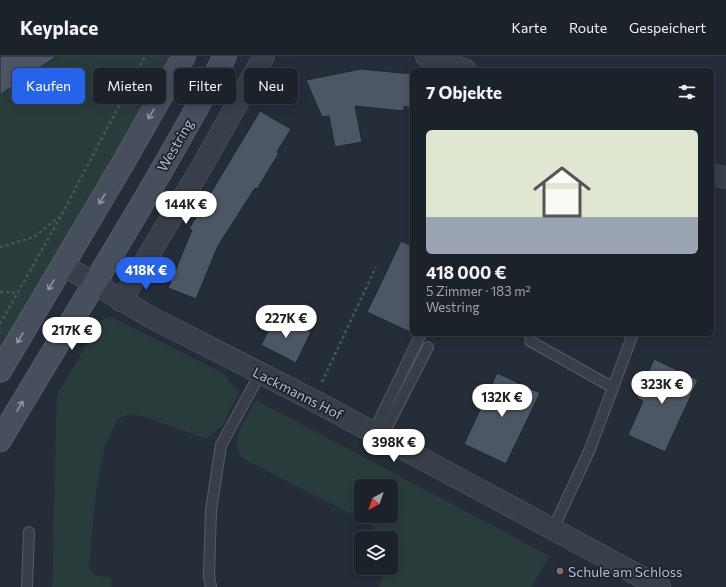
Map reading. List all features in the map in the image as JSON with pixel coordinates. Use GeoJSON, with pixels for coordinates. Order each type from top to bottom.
{"type":"FeatureCollection","features":[{"type":"Feature","properties":{"kind":"main road"},"geometry":{"type":"LineString","coordinates":[[0,371],[184,56]]}},
{"type":"Feature","properties":{"kind":"main road","name":"Westring"},"geometry":{"type":"LineString","coordinates":[[0,440],[203,98],[225,56]]}},
{"type":"Feature","properties":{"kind":"street"},"geometry":{"type":"LineString","coordinates":[[121,301],[201,168],[264,56]]}},
{"type":"Feature","properties":{"kind":"street"},"geometry":{"type":"LineString","coordinates":[[426,56],[460,68]]}},
{"type":"Feature","properties":{"kind":"street"},"geometry":{"type":"LineString","coordinates":[[714,175],[726,178]]}},
{"type":"Feature","properties":{"kind":"street","name":"Lackmanns Hof"},"geometry":{"type":"LineString","coordinates":[[63,265],[121,301],[313,400],[660,587]]}},
{"type":"Feature","properties":{"kind":"lane"},"geometry":{"type":"LineString","coordinates":[[378,435],[420,336]]}},
{"type":"Feature","properties":{"kind":"lane"},"geometry":{"type":"LineString","coordinates":[[553,529],[590,449],[632,336]]}},
{"type":"Feature","properties":{"kind":"lane"},"geometry":{"type":"LineString","coordinates":[[530,341],[612,387]]}},
{"type":"Feature","properties":{"kind":"lane"},"geometry":{"type":"LineString","coordinates":[[378,435],[428,347]]}},
{"type":"Feature","properties":{"kind":"lane"},"geometry":{"type":"LineString","coordinates":[[211,587],[209,576],[211,510],[222,445],[260,374]]}},
{"type":"Feature","properties":{"kind":"lane"},"geometry":{"type":"LineString","coordinates":[[27,587],[29,532]]}},
{"type":"Feature","properties":{"kind":"path"},"geometry":{"type":"LineString","coordinates":[[0,324],[61,216],[145,56]]}},
{"type":"Feature","properties":{"kind":"path"},"geometry":{"type":"LineString","coordinates":[[0,247],[34,237],[61,216]]}},
{"type":"Feature","properties":{"kind":"path"},"geometry":{"type":"LineString","coordinates":[[313,400],[376,267]]}},
{"type":"Feature","properties":{"kind":"path"},"geometry":{"type":"LineString","coordinates":[[0,292],[18,293]]}},
{"type":"Feature","properties":{"kind":"shaded area"},"geometry":{"type":"Polygon","coordinates":[[[0,56],[173,56],[166,68],[93,68],[93,104],[145,104],[0,349],[0,56]]]}},
{"type":"Feature","properties":{"kind":"shaded area"},"geometry":{"type":"Polygon","coordinates":[[[111,317],[223,373],[239,391],[222,426],[206,439],[143,416],[130,414],[118,419],[105,445],[96,490],[89,567],[94,575],[111,578],[111,587],[52,587],[57,394],[102,320],[111,317]]]}},
{"type":"Feature","properties":{"kind":"shaded area"},"geometry":{"type":"Polygon","coordinates":[[[256,400],[550,556],[531,587],[378,587],[383,575],[398,575],[398,531],[376,531],[367,523],[398,523],[398,479],[354,479],[354,515],[242,458],[238,451],[237,443],[244,421],[256,400]]]}},
{"type":"Feature","properties":{"kind":"building"},"geometry":{"type":"Polygon","coordinates":[[[0,56],[57,56],[39,68],[12,68],[12,87],[0,95],[0,56]]]}},
{"type":"Feature","properties":{"kind":"building"},"geometry":{"type":"Polygon","coordinates":[[[361,69],[410,74],[410,108],[404,106],[404,111],[355,106],[362,142],[335,147],[329,116],[322,117],[306,80],[361,69]]]}},
{"type":"Feature","properties":{"kind":"building"},"geometry":{"type":"Polygon","coordinates":[[[260,111],[291,129],[277,152],[279,153],[257,189],[255,188],[218,246],[196,299],[168,288],[192,230],[189,229],[260,111]]]}},
{"type":"Feature","properties":{"kind":"building"},"geometry":{"type":"Polygon","coordinates":[[[401,241],[410,245],[410,332],[367,312],[401,241]]]}},
{"type":"Feature","properties":{"kind":"building"},"geometry":{"type":"Polygon","coordinates":[[[277,314],[311,332],[296,363],[261,345],[277,314]]]}},
{"type":"Feature","properties":{"kind":"building"},"geometry":{"type":"Polygon","coordinates":[[[654,359],[698,380],[665,452],[628,435],[643,401],[637,398],[654,359]]]}},
{"type":"Feature","properties":{"kind":"building"},"geometry":{"type":"Polygon","coordinates":[[[497,373],[540,393],[506,464],[464,444],[497,373]]]}},
{"type":"Feature","properties":{"kind":"place","name":"Schule am Schloss"},"geometry":{"type":"Point","coordinates":[560,571]}}]}
